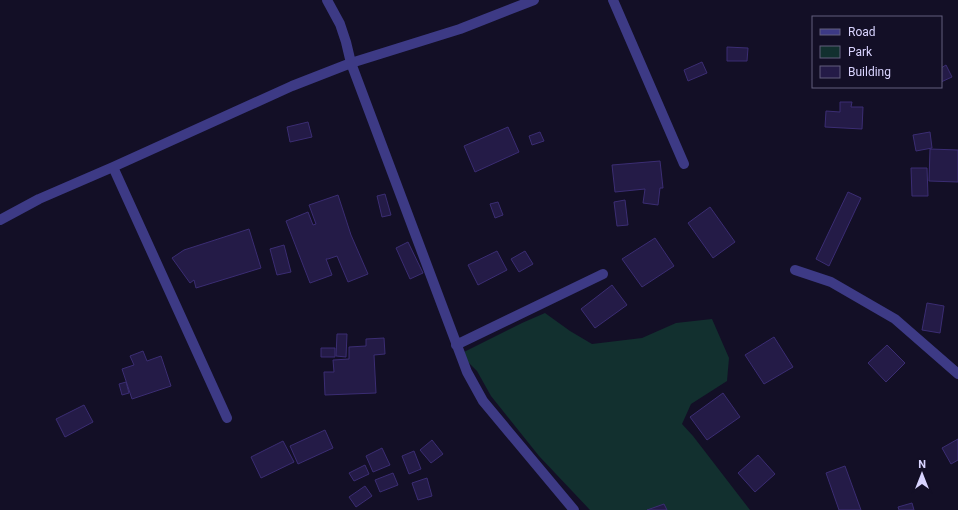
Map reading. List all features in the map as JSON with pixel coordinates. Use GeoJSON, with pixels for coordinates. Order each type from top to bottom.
{"type":"FeatureCollection","features":[{"type":"Feature","properties":{"kind":"street"},"geometry":{"type":"LineString","coordinates":[[327,0],[340,24],[351,63],[467,372],[483,401],[574,510]]}},
{"type":"Feature","properties":{"kind":"street"},"geometry":{"type":"LineString","coordinates":[[0,220],[39,199],[292,86],[351,63],[460,29],[534,0]]}},
{"type":"Feature","properties":{"kind":"street"},"geometry":{"type":"LineString","coordinates":[[613,0],[684,164]]}},
{"type":"Feature","properties":{"kind":"street"},"geometry":{"type":"LineString","coordinates":[[113,167],[227,418]]}},
{"type":"Feature","properties":{"kind":"street"},"geometry":{"type":"LineString","coordinates":[[795,270],[831,282],[895,319],[958,374]]}},
{"type":"Feature","properties":{"kind":"street"},"geometry":{"type":"LineString","coordinates":[[456,345],[602,274]]}},
{"type":"Feature","properties":{"kind":"green space"},"geometry":{"type":"Polygon","coordinates":[[[545,313],[570,331],[592,344],[642,338],[676,323],[712,319],[729,358],[727,381],[691,404],[682,424],[750,510],[590,510],[539,456],[491,396],[477,371],[460,354],[545,313]]]}},
{"type":"Feature","properties":{"kind":"building"},"geometry":{"type":"Polygon","coordinates":[[[727,47],[748,48],[747,61],[727,61],[727,47]]]}},
{"type":"Feature","properties":{"kind":"building"},"geometry":{"type":"Polygon","coordinates":[[[702,62],[707,73],[688,81],[684,70],[702,62]]]}},
{"type":"Feature","properties":{"kind":"building"},"geometry":{"type":"Polygon","coordinates":[[[946,65],[952,77],[942,82],[942,67],[946,65]]]}},
{"type":"Feature","properties":{"kind":"building"},"geometry":{"type":"Polygon","coordinates":[[[840,102],[852,102],[851,107],[863,107],[862,129],[825,127],[826,111],[840,112],[840,102]]]}},
{"type":"Feature","properties":{"kind":"building"},"geometry":{"type":"Polygon","coordinates":[[[308,122],[312,137],[290,142],[287,127],[308,122]]]}},
{"type":"Feature","properties":{"kind":"building"},"geometry":{"type":"Polygon","coordinates":[[[508,127],[519,152],[475,172],[464,146],[508,127]]]}},
{"type":"Feature","properties":{"kind":"building"},"geometry":{"type":"Polygon","coordinates":[[[540,132],[544,141],[532,145],[529,136],[540,132]]]}},
{"type":"Feature","properties":{"kind":"building"},"geometry":{"type":"Polygon","coordinates":[[[930,132],[932,148],[916,151],[913,135],[930,132]]]}},
{"type":"Feature","properties":{"kind":"building"},"geometry":{"type":"Polygon","coordinates":[[[930,149],[958,150],[958,182],[929,181],[930,149]]]}},
{"type":"Feature","properties":{"kind":"building"},"geometry":{"type":"Polygon","coordinates":[[[660,161],[663,188],[660,188],[658,205],[643,203],[645,189],[615,192],[612,165],[660,161]]]}},
{"type":"Feature","properties":{"kind":"building"},"geometry":{"type":"Polygon","coordinates":[[[911,168],[927,168],[928,196],[912,196],[911,168]]]}},
{"type":"Feature","properties":{"kind":"building"},"geometry":{"type":"Polygon","coordinates":[[[848,192],[861,198],[829,266],[816,259],[848,192]]]}},
{"type":"Feature","properties":{"kind":"building"},"geometry":{"type":"Polygon","coordinates":[[[385,194],[391,215],[382,217],[377,196],[385,194]]]}},
{"type":"Feature","properties":{"kind":"building"},"geometry":{"type":"Polygon","coordinates":[[[338,195],[351,235],[368,274],[348,282],[337,256],[326,259],[332,275],[310,283],[286,221],[308,212],[313,225],[316,224],[309,205],[338,195]]]}},
{"type":"Feature","properties":{"kind":"building"},"geometry":{"type":"Polygon","coordinates":[[[625,200],[628,225],[617,226],[614,202],[625,200]]]}},
{"type":"Feature","properties":{"kind":"building"},"geometry":{"type":"Polygon","coordinates":[[[498,202],[503,215],[495,218],[490,204],[498,202]]]}},
{"type":"Feature","properties":{"kind":"building"},"geometry":{"type":"Polygon","coordinates":[[[710,207],[735,242],[713,258],[688,223],[710,207]]]}},
{"type":"Feature","properties":{"kind":"building"},"geometry":{"type":"Polygon","coordinates":[[[249,229],[261,268],[196,288],[194,280],[190,283],[172,258],[184,250],[249,229]]]}},
{"type":"Feature","properties":{"kind":"building"},"geometry":{"type":"Polygon","coordinates":[[[655,238],[674,266],[642,287],[622,259],[655,238]]]}},
{"type":"Feature","properties":{"kind":"building"},"geometry":{"type":"Polygon","coordinates":[[[408,242],[423,273],[410,279],[396,248],[408,242]]]}},
{"type":"Feature","properties":{"kind":"building"},"geometry":{"type":"Polygon","coordinates":[[[284,245],[291,272],[277,275],[270,249],[284,245]]]}},
{"type":"Feature","properties":{"kind":"building"},"geometry":{"type":"Polygon","coordinates":[[[497,251],[507,270],[478,285],[468,265],[497,251]]]}},
{"type":"Feature","properties":{"kind":"building"},"geometry":{"type":"Polygon","coordinates":[[[525,251],[533,264],[519,272],[511,259],[525,251]]]}},
{"type":"Feature","properties":{"kind":"building"},"geometry":{"type":"Polygon","coordinates":[[[612,285],[627,305],[595,328],[581,309],[612,285]]]}},
{"type":"Feature","properties":{"kind":"building"},"geometry":{"type":"Polygon","coordinates":[[[927,303],[944,306],[940,333],[922,330],[927,303]]]}},
{"type":"Feature","properties":{"kind":"building"},"geometry":{"type":"Polygon","coordinates":[[[337,334],[347,334],[346,357],[336,356],[337,334]]]}},
{"type":"Feature","properties":{"kind":"building"},"geometry":{"type":"Polygon","coordinates":[[[774,337],[793,367],[764,384],[745,355],[774,337]]]}},
{"type":"Feature","properties":{"kind":"building"},"geometry":{"type":"Polygon","coordinates":[[[384,338],[385,354],[374,355],[376,393],[325,395],[324,372],[334,372],[333,360],[349,359],[349,347],[366,346],[366,339],[384,338]]]}},
{"type":"Feature","properties":{"kind":"building"},"geometry":{"type":"Polygon","coordinates":[[[887,345],[905,363],[886,382],[868,363],[887,345]]]}},
{"type":"Feature","properties":{"kind":"building"},"geometry":{"type":"Polygon","coordinates":[[[321,348],[335,348],[335,357],[321,357],[321,348]]]}},
{"type":"Feature","properties":{"kind":"building"},"geometry":{"type":"Polygon","coordinates":[[[143,351],[147,361],[161,356],[171,386],[132,399],[122,369],[134,365],[130,356],[143,351]]]}},
{"type":"Feature","properties":{"kind":"building"},"geometry":{"type":"Polygon","coordinates":[[[126,382],[129,393],[122,395],[119,384],[126,382]]]}},
{"type":"Feature","properties":{"kind":"building"},"geometry":{"type":"Polygon","coordinates":[[[723,393],[740,417],[707,440],[690,417],[723,393]]]}},
{"type":"Feature","properties":{"kind":"building"},"geometry":{"type":"Polygon","coordinates":[[[84,405],[93,422],[65,437],[56,419],[84,405]]]}},
{"type":"Feature","properties":{"kind":"building"},"geometry":{"type":"Polygon","coordinates":[[[325,430],[333,448],[298,464],[290,446],[325,430]]]}},
{"type":"Feature","properties":{"kind":"building"},"geometry":{"type":"Polygon","coordinates":[[[958,439],[958,460],[951,464],[942,448],[958,439]]]}},
{"type":"Feature","properties":{"kind":"building"},"geometry":{"type":"Polygon","coordinates":[[[432,440],[443,454],[431,463],[420,450],[432,440]]]}},
{"type":"Feature","properties":{"kind":"building"},"geometry":{"type":"Polygon","coordinates":[[[283,441],[294,462],[261,478],[251,457],[283,441]]]}},
{"type":"Feature","properties":{"kind":"building"},"geometry":{"type":"Polygon","coordinates":[[[382,448],[390,465],[373,472],[366,456],[382,448]]]}},
{"type":"Feature","properties":{"kind":"building"},"geometry":{"type":"Polygon","coordinates":[[[414,451],[421,469],[409,474],[402,456],[414,451]]]}},
{"type":"Feature","properties":{"kind":"building"},"geometry":{"type":"Polygon","coordinates":[[[758,455],[775,474],[755,492],[738,473],[758,455]]]}},
{"type":"Feature","properties":{"kind":"building"},"geometry":{"type":"Polygon","coordinates":[[[365,465],[369,474],[354,481],[349,473],[365,465]]]}},
{"type":"Feature","properties":{"kind":"building"},"geometry":{"type":"Polygon","coordinates":[[[845,466],[861,510],[839,510],[826,473],[845,466]]]}},
{"type":"Feature","properties":{"kind":"building"},"geometry":{"type":"Polygon","coordinates":[[[393,473],[398,485],[380,492],[375,480],[393,473]]]}},
{"type":"Feature","properties":{"kind":"building"},"geometry":{"type":"Polygon","coordinates":[[[427,478],[432,496],[418,500],[412,483],[427,478]]]}},
{"type":"Feature","properties":{"kind":"building"},"geometry":{"type":"Polygon","coordinates":[[[365,486],[372,496],[356,507],[349,497],[365,486]]]}},
{"type":"Feature","properties":{"kind":"building"},"geometry":{"type":"Polygon","coordinates":[[[912,503],[914,510],[899,510],[898,507],[912,503]]]}},
{"type":"Feature","properties":{"kind":"building"},"geometry":{"type":"Polygon","coordinates":[[[664,504],[667,510],[647,510],[664,504]]]}}]}
